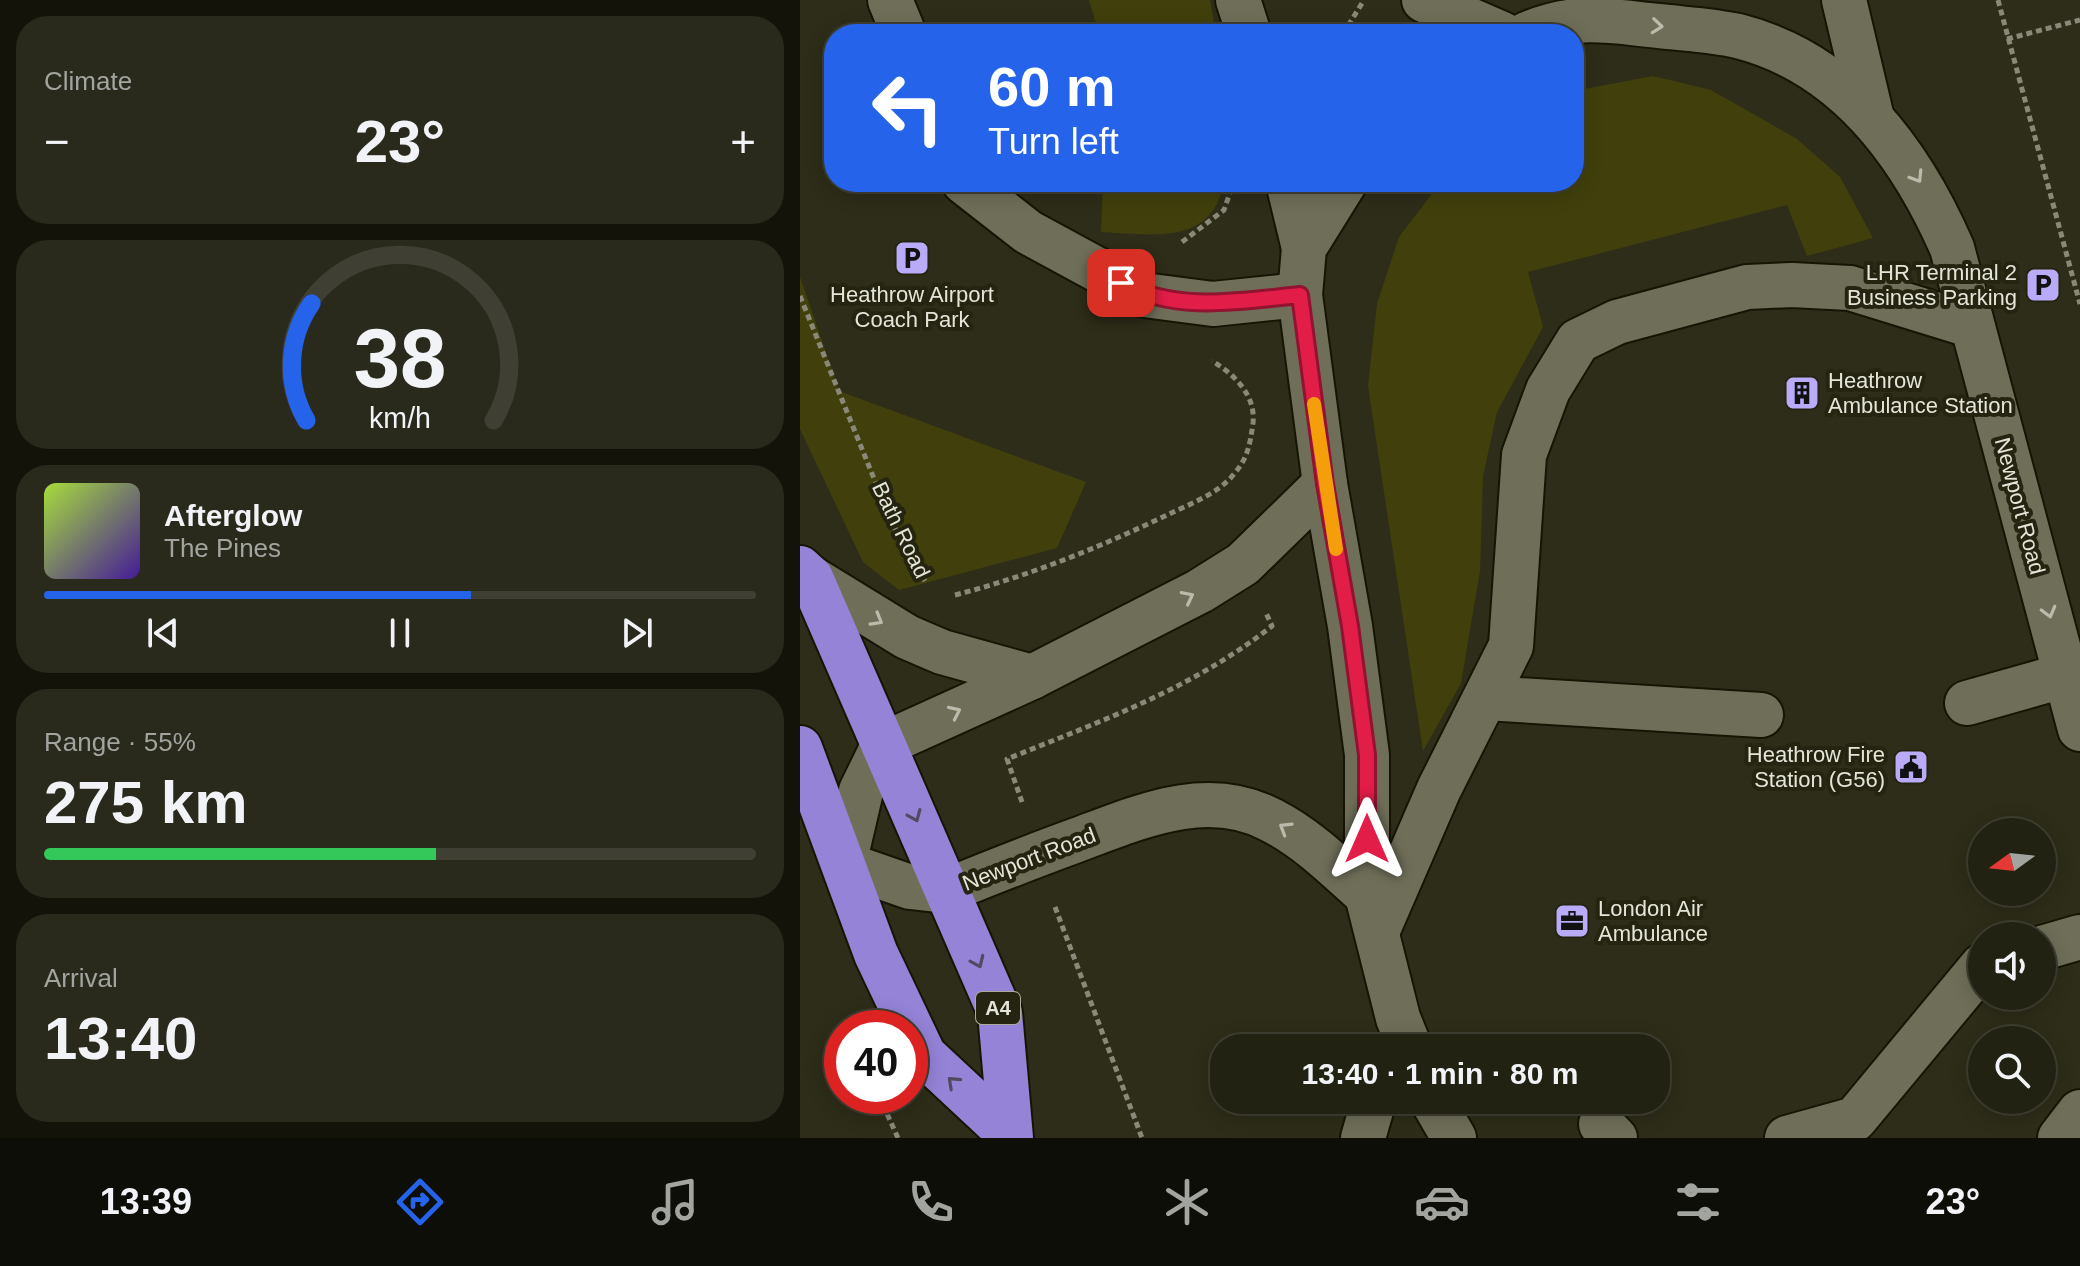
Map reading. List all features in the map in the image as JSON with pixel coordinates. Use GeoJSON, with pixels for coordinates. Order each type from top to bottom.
{"type":"FeatureCollection","features":[{"type":"Feature","properties":{"kind":"highway","name":"A4"},"geometry":{"type":"LineString","coordinates":[[806,573],[1000,1013],[1010,1137]]}},
{"type":"Feature","properties":{"kind":"highway","name":"A4"},"geometry":{"type":"LineString","coordinates":[[800,748],[876,954],[924,1055],[1010,1137]]}},
{"type":"Feature","properties":{"kind":"street"},"geometry":{"type":"LineString","coordinates":[[890,0],[900,24]]}},
{"type":"Feature","properties":{"kind":"street"},"geometry":{"type":"LineString","coordinates":[[1238,0],[1246,24]]}},
{"type":"Feature","properties":{"kind":"street"},"geometry":{"type":"LineString","coordinates":[[1424,0],[1479,24]]}},
{"type":"Feature","properties":{"kind":"street"},"geometry":{"type":"LineString","coordinates":[[1844,0],[1871,114]]}},
{"type":"Feature","properties":{"kind":"street"},"geometry":{"type":"LineString","coordinates":[[1551,24],[1587,9],[1739,36],[1816,72],[1871,114]]}},
{"type":"Feature","properties":{"kind":"street","name":"Newport Road"},"geometry":{"type":"LineString","coordinates":[[1871,114],[1903,154],[1929,197],[1952,248],[1970,325],[2080,729]]}},
{"type":"Feature","properties":{"kind":"street"},"geometry":{"type":"LineString","coordinates":[[977,192],[1028,232],[1144,295],[1213,304],[1300,295]]}},
{"type":"Feature","properties":{"kind":"street"},"geometry":{"type":"LineString","coordinates":[[1290,192],[1304,248],[1300,295],[1325,484],[1350,626],[1367,755],[1372,914],[1398,1034]]}},
{"type":"Feature","properties":{"kind":"street"},"geometry":{"type":"LineString","coordinates":[[1304,248],[1339,192]]}},
{"type":"Feature","properties":{"kind":"street"},"geometry":{"type":"LineString","coordinates":[[1372,914],[1511,646],[1524,455],[1548,390],[1578,341],[1617,322],[1747,287],[1792,285],[1850,288],[1970,325]]}},
{"type":"Feature","properties":{"kind":"street"},"geometry":{"type":"LineString","coordinates":[[844,864],[861,791],[884,744],[1032,677],[1200,591],[1243,564],[1325,484]]}},
{"type":"Feature","properties":{"kind":"street"},"geometry":{"type":"LineString","coordinates":[[806,573],[907,637],[942,652],[1032,677]]}},
{"type":"Feature","properties":{"kind":"street"},"geometry":{"type":"LineString","coordinates":[[1967,703],[2066,675]]}},
{"type":"Feature","properties":{"kind":"street"},"geometry":{"type":"LineString","coordinates":[[1486,698],[1761,715]]}},
{"type":"Feature","properties":{"kind":"street","name":"Newport Road"},"geometry":{"type":"LineString","coordinates":[[844,864],[910,887],[946,891],[1156,811],[1194,805],[1233,806],[1269,819],[1327,858],[1372,914]]}},
{"type":"Feature","properties":{"kind":"street"},"geometry":{"type":"LineString","coordinates":[[2056,944],[2080,937]]}},
{"type":"Feature","properties":{"kind":"street"},"geometry":{"type":"LineString","coordinates":[[1787,1138],[1855,1119],[1968,982]]}},
{"type":"Feature","properties":{"kind":"street"},"geometry":{"type":"LineString","coordinates":[[1363,1138],[1370,1114]]}},
{"type":"Feature","properties":{"kind":"street"},"geometry":{"type":"LineString","coordinates":[[1440,1114],[1454,1138]]}},
{"type":"Feature","properties":{"kind":"path"},"geometry":{"type":"LineString","coordinates":[[1349,24],[1364,0]]}},
{"type":"Feature","properties":{"kind":"path"},"geometry":{"type":"LineString","coordinates":[[1998,0],[2080,304]]}},
{"type":"Feature","properties":{"kind":"path"},"geometry":{"type":"LineString","coordinates":[[2007,39],[2080,20]]}},
{"type":"Feature","properties":{"kind":"path"},"geometry":{"type":"LineString","coordinates":[[1173,245],[1188,240],[1224,210],[1230,192]]}},
{"type":"Feature","properties":{"kind":"path","name":"Bath Road"},"geometry":{"type":"LineString","coordinates":[[800,296],[892,523],[929,587]]}},
{"type":"Feature","properties":{"kind":"path","name":"Bath Road"},"geometry":{"type":"LineString","coordinates":[[949,597],[1000,584],[1092,551],[1211,494],[1233,476],[1250,451],[1254,411],[1243,388],[1228,371],[1210,360]]}},
{"type":"Feature","properties":{"kind":"path"},"geometry":{"type":"LineString","coordinates":[[1211,494],[1216,505]]}},
{"type":"Feature","properties":{"kind":"path"},"geometry":{"type":"LineString","coordinates":[[1021,798],[1007,759],[1144,704],[1229,660],[1272,626],[1263,607]]}},
{"type":"Feature","properties":{"kind":"path"},"geometry":{"type":"LineString","coordinates":[[1062,928],[1142,1138]]}},
{"type":"Feature","properties":{"kind":"path"},"geometry":{"type":"LineString","coordinates":[[887,1114],[898,1138]]}},
{"type":"Feature","properties":{"kind":"shaded area"},"geometry":{"type":"Polygon","coordinates":[[[1089,0],[1210,0],[1214,24],[1096,24],[1089,0]]]}},
{"type":"Feature","properties":{"kind":"shaded area"},"geometry":{"type":"Polygon","coordinates":[[[1653,76],[1711,90],[1797,139],[1840,177],[1873,238],[1807,256],[1787,205],[1528,272],[1543,327],[1497,412],[1483,476],[1480,571],[1461,683],[1423,751],[1368,386],[1377,304],[1399,237],[1433,192],[1584,192],[1584,89],[1653,76]]]}},
{"type":"Feature","properties":{"kind":"shaded area"},"geometry":{"type":"Polygon","coordinates":[[[1103,192],[1221,192],[1207,218],[1193,227],[1159,234],[1101,232],[1103,192]]]}},
{"type":"Feature","properties":{"kind":"shaded area"},"geometry":{"type":"Polygon","coordinates":[[[800,277],[839,391],[1086,482],[1057,548],[899,590],[863,562],[800,429],[800,277]]]}},
{"type":"Feature","properties":{"kind":"slow traffic"},"geometry":{"type":"LineString","coordinates":[[1314,404],[1336,549]]}},
{"type":"Feature","properties":{"kind":"place","name":"Heathrow Airport Coach Park"},"geometry":{"type":"Point","coordinates":[912,258]}},
{"type":"Feature","properties":{"kind":"place","name":"LHR Terminal 2 Business Parking"},"geometry":{"type":"Point","coordinates":[2043,285]}},
{"type":"Feature","properties":{"kind":"place","name":"Heathrow Ambulance Station"},"geometry":{"type":"Point","coordinates":[1802,393]}},
{"type":"Feature","properties":{"kind":"place","name":"Heathrow Fire Station (G56)"},"geometry":{"type":"Point","coordinates":[1911,767]}},
{"type":"Feature","properties":{"kind":"place","name":"London Air Ambulance"},"geometry":{"type":"Point","coordinates":[1572,921]}},
{"type":"Feature","properties":{"kind":"route"},"geometry":{"type":"LineString","coordinates":[[1121,283],[1144,295],[1213,304],[1300,295],[1325,484],[1350,626],[1367,755],[1367,839]]}}]}
